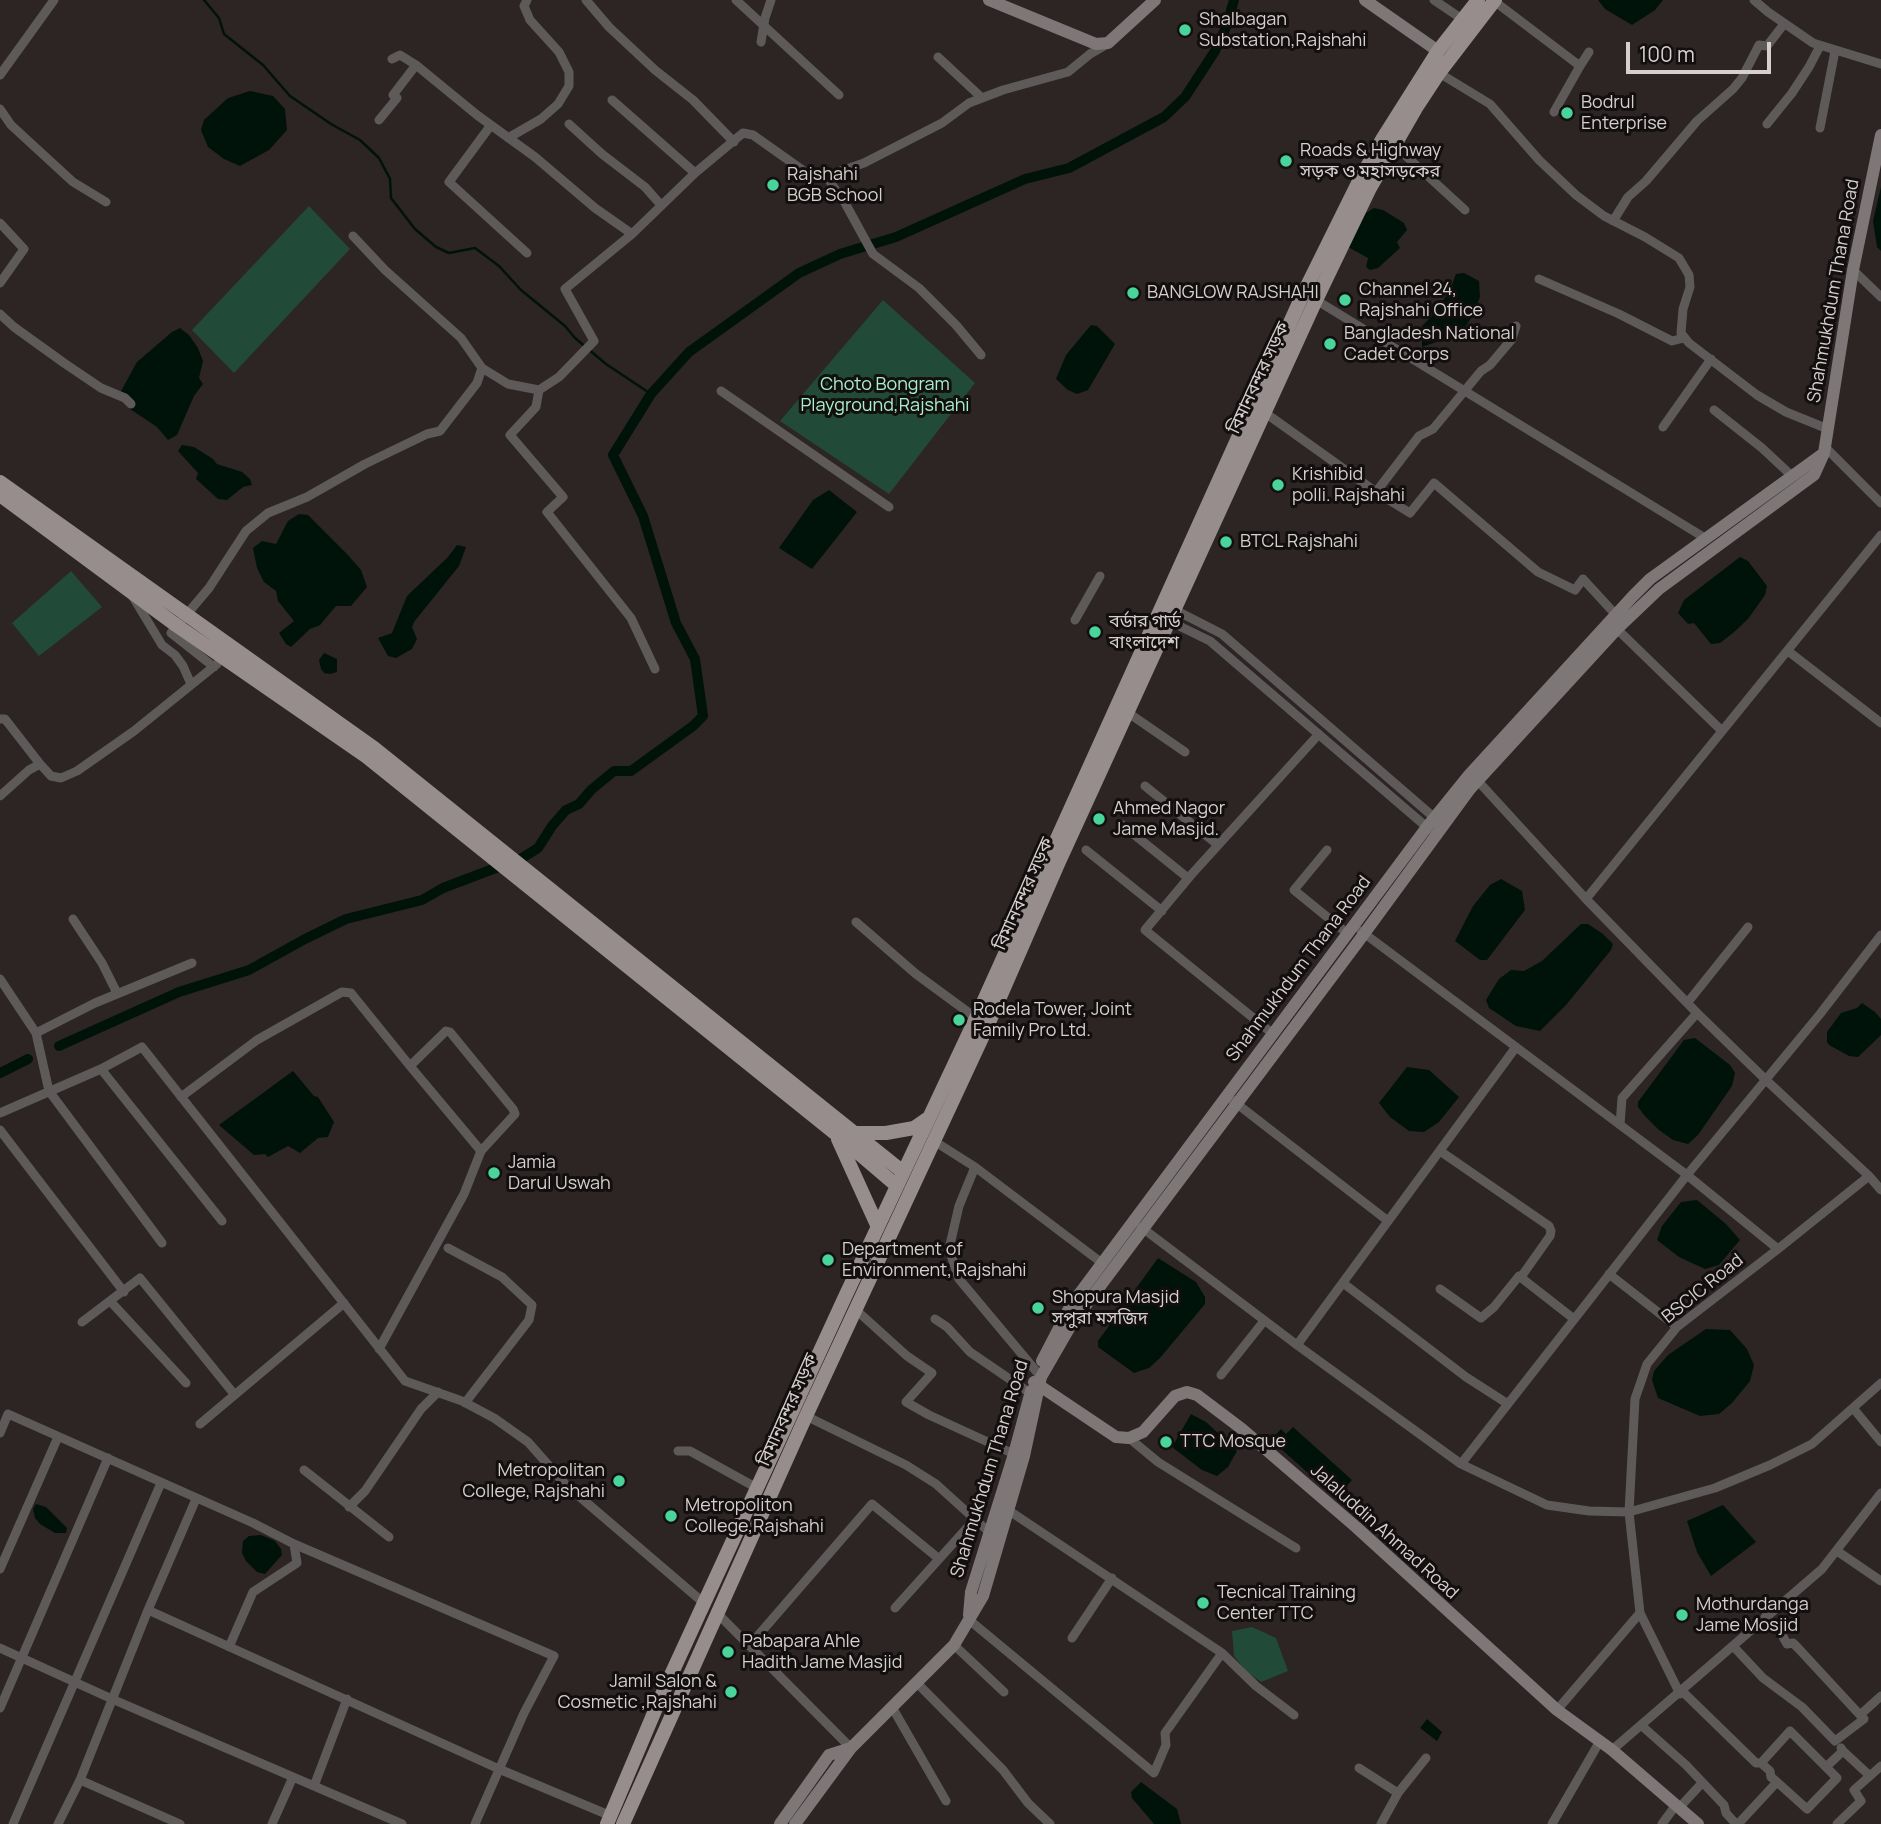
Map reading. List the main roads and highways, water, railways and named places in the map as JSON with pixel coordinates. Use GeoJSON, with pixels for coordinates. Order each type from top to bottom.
{"type":"FeatureCollection","features":[{"type":"Feature","properties":{"kind":"main road"},"geometry":{"type":"LineString","coordinates":[[989,0],[1075,38],[1096,44],[1108,43],[1155,0]]}},
{"type":"Feature","properties":{"kind":"main road"},"geometry":{"type":"LineString","coordinates":[[1365,0],[1438,51]]}},
{"type":"Feature","properties":{"kind":"main road","name":"বিমানবন্দর সড়ক"},"geometry":{"type":"LineString","coordinates":[[614,1821],[711,1608],[806,1416],[934,1142],[1172,615],[1197,545],[1303,294],[1357,183],[1383,138],[1438,51],[1478,0]]}},
{"type":"Feature","properties":{"kind":"main road","name":"বিমানবন্দর সড়ক"},"geometry":{"type":"LineString","coordinates":[[711,1608],[757,1488],[903,1172],[1197,545],[1264,412],[1370,188],[1439,72],[1495,1]]}},
{"type":"Feature","properties":{"kind":"main road","name":"Shahmukhdum Thana Road"},"geometry":{"type":"LineString","coordinates":[[1435,826],[1618,629],[1659,589],[1809,480],[1818,469],[1828,429],[1853,270],[1881,135]]}},
{"type":"Feature","properties":{"kind":"main road","name":"Shahmukhdum Thana Road"},"geometry":{"type":"LineString","coordinates":[[795,1824],[851,1748],[954,1646],[983,1596],[1024,1456],[1036,1382],[1138,1225],[1435,826],[1469,775],[1650,579],[1824,450]]}},
{"type":"Feature","properties":{"kind":"main road"},"geometry":{"type":"LineString","coordinates":[[0,482],[180,620],[218,662],[367,757],[498,854],[903,1172]]}},
{"type":"Feature","properties":{"kind":"main road"},"geometry":{"type":"LineString","coordinates":[[0,495],[129,590],[180,620],[374,748],[498,854]]}},
{"type":"Feature","properties":{"kind":"main road"},"geometry":{"type":"LineString","coordinates":[[522,873],[897,1186]]}},
{"type":"Feature","properties":{"kind":"main road","name":"Shahmukhdum Thana Road"},"geometry":{"type":"LineString","coordinates":[[1231,1100],[1273,1034],[1356,931]]}},
{"type":"Feature","properties":{"kind":"main road"},"geometry":{"type":"LineString","coordinates":[[855,1133],[914,1128],[928,1119]]}},
{"type":"Feature","properties":{"kind":"main road"},"geometry":{"type":"LineString","coordinates":[[836,1134],[878,1227]]}},
{"type":"Feature","properties":{"kind":"main road","name":"Shahmukhdum Thana Road"},"geometry":{"type":"LineString","coordinates":[[968,1619],[971,1592],[1036,1382],[1062,1319],[1102,1263],[1138,1225]]}},
{"type":"Feature","properties":{"kind":"main road","name":"Jalaluddin Ahmad Road"},"geometry":{"type":"LineString","coordinates":[[1036,1382],[1116,1437],[1129,1438],[1143,1432],[1175,1396],[1187,1392],[1197,1395],[1242,1429],[1356,1527],[1421,1585],[1462,1627],[1557,1710],[1600,1741],[1698,1824]]}},
{"type":"Feature","properties":{"kind":"main road","name":"Shahmukhdum Thana Road"},"geometry":{"type":"LineString","coordinates":[[780,1824],[829,1755],[851,1748]]}},
{"type":"Feature","properties":{"kind":"waterway"},"geometry":{"type":"LineString","coordinates":[[204,0],[219,18],[224,34],[263,65],[290,96],[360,140],[379,158],[390,179],[391,198],[415,229],[436,247],[449,253],[475,248],[499,266],[521,290],[606,364],[651,394]]}},
{"type":"Feature","properties":{"kind":"waterway"},"geometry":{"type":"LineString","coordinates":[[59,1046],[179,992],[249,970],[346,919],[422,900],[443,888],[522,858],[538,848],[566,810],[579,804],[614,771],[631,771],[693,726],[703,716],[695,659],[676,623],[643,516],[613,455],[651,394],[689,352],[799,273],[840,254],[896,237],[1025,179],[1069,168],[1164,117],[1185,97],[1215,51],[1227,25],[1234,0]]}},
{"type":"Feature","properties":{"kind":"waterway"},"geometry":{"type":"LineString","coordinates":[[0,1073],[28,1059]]}},
{"type":"Feature","properties":{"kind":"place","name":"Shalbagan Substation,Rajshahi"},"geometry":{"type":"Point","coordinates":[1185,30]}},
{"type":"Feature","properties":{"kind":"place","name":"Bodrul Enterprise"},"geometry":{"type":"Point","coordinates":[1567,113]}},
{"type":"Feature","properties":{"kind":"place","name":"Roads & Highway সড়ক ও মহাসড়কের"},"geometry":{"type":"Point","coordinates":[1286,161]}},
{"type":"Feature","properties":{"kind":"place","name":"Rajshahi BGB School"},"geometry":{"type":"Point","coordinates":[773,185]}},
{"type":"Feature","properties":{"kind":"place","name":"BANGLOW RAJSHAHI"},"geometry":{"type":"Point","coordinates":[1133,293]}},
{"type":"Feature","properties":{"kind":"place","name":"Channel 24, Rajshahi Office"},"geometry":{"type":"Point","coordinates":[1345,300]}},
{"type":"Feature","properties":{"kind":"place","name":"Bangladesh National Cadet Corps"},"geometry":{"type":"Point","coordinates":[1330,344]}},
{"type":"Feature","properties":{"kind":"place","name":"Krishibid polli. Rajshahi"},"geometry":{"type":"Point","coordinates":[1278,485]}},
{"type":"Feature","properties":{"kind":"place","name":"BTCL Rajshahi"},"geometry":{"type":"Point","coordinates":[1226,542]}},
{"type":"Feature","properties":{"kind":"place","name":"বর্ডার গার্ড বাংলাদেশ"},"geometry":{"type":"Point","coordinates":[1095,632]}},
{"type":"Feature","properties":{"kind":"place","name":"Ahmed Nagor Jame Masjid."},"geometry":{"type":"Point","coordinates":[1099,819]}},
{"type":"Feature","properties":{"kind":"place","name":"Rodela Tower, Joint Family Pro Ltd."},"geometry":{"type":"Point","coordinates":[959,1020]}},
{"type":"Feature","properties":{"kind":"place","name":"Jamia Darul Uswah"},"geometry":{"type":"Point","coordinates":[494,1173]}},
{"type":"Feature","properties":{"kind":"place","name":"Department of Environment, Rajshahi"},"geometry":{"type":"Point","coordinates":[828,1260]}},
{"type":"Feature","properties":{"kind":"place","name":"Shopura Masjid সপুরা মসজিদ"},"geometry":{"type":"Point","coordinates":[1038,1308]}},
{"type":"Feature","properties":{"kind":"place","name":"TTC Mosque"},"geometry":{"type":"Point","coordinates":[1166,1442]}},
{"type":"Feature","properties":{"kind":"place","name":"Metropolitan College, Rajshahi"},"geometry":{"type":"Point","coordinates":[619,1481]}},
{"type":"Feature","properties":{"kind":"place","name":"Metropoliton College,Rajshahi"},"geometry":{"type":"Point","coordinates":[671,1516]}},
{"type":"Feature","properties":{"kind":"place","name":"Tecnical Training Center TTC"},"geometry":{"type":"Point","coordinates":[1203,1603]}},
{"type":"Feature","properties":{"kind":"place","name":"Mothurdanga Jame Mosjid"},"geometry":{"type":"Point","coordinates":[1682,1615]}},
{"type":"Feature","properties":{"kind":"place","name":"Pabapara Ahle Hadith Jame Masjid"},"geometry":{"type":"Point","coordinates":[728,1652]}},
{"type":"Feature","properties":{"kind":"place","name":"Jamil Salon & Cosmetic ,Rajshahi"},"geometry":{"type":"Point","coordinates":[731,1692]}},
{"type":"Feature","properties":{"kind":"park label","name":"Choto Bongram Playground,Rajshahi"},"geometry":{"type":"Point","coordinates":[885,395]}}]}
